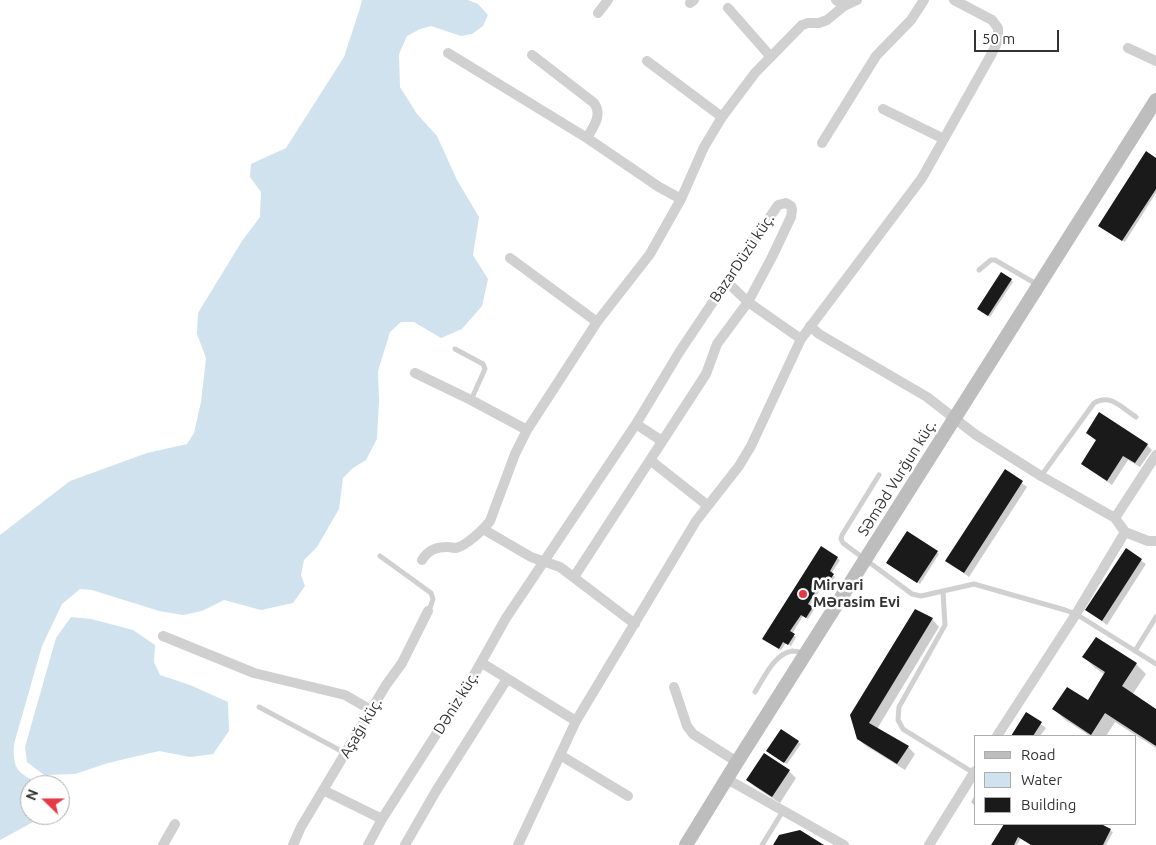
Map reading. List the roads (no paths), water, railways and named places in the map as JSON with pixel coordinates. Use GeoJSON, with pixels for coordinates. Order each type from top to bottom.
{"type":"FeatureCollection","features":[{"type":"Feature","properties":{"kind":"main road","name":"Səməd Vurğun küç."},"geometry":{"type":"LineString","coordinates":[[686,845],[1156,101]]}},
{"type":"Feature","properties":{"kind":"main road"},"geometry":{"type":"LineString","coordinates":[[1137,130],[1156,120]]}},
{"type":"Feature","properties":{"kind":"street"},"geometry":{"type":"LineString","coordinates":[[598,13],[608,0]]}},
{"type":"Feature","properties":{"kind":"street"},"geometry":{"type":"LineString","coordinates":[[422,560],[426,552],[431,549],[456,548],[462,545],[483,529],[490,521],[527,430],[597,322],[650,254],[681,199],[704,147],[722,117],[755,73],[802,25],[827,20],[840,3],[857,0]]}},
{"type":"Feature","properties":{"kind":"street"},"geometry":{"type":"LineString","coordinates":[[822,143],[876,56],[911,20],[924,0]]}},
{"type":"Feature","properties":{"kind":"street"},"geometry":{"type":"LineString","coordinates":[[518,845],[576,721],[707,505],[739,466],[751,446],[801,339],[922,178],[998,41],[998,28],[992,20],[954,0]]}},
{"type":"Feature","properties":{"kind":"street"},"geometry":{"type":"LineString","coordinates":[[728,8],[771,57]]}},
{"type":"Feature","properties":{"kind":"street"},"geometry":{"type":"LineString","coordinates":[[1128,48],[1156,61]]}},
{"type":"Feature","properties":{"kind":"street"},"geometry":{"type":"LineString","coordinates":[[448,53],[587,138],[659,187],[681,199]]}},
{"type":"Feature","properties":{"kind":"street"},"geometry":{"type":"LineString","coordinates":[[532,55],[598,108],[597,119],[587,138]]}},
{"type":"Feature","properties":{"kind":"street"},"geometry":{"type":"LineString","coordinates":[[647,61],[722,117]]}},
{"type":"Feature","properties":{"kind":"street"},"geometry":{"type":"LineString","coordinates":[[883,109],[944,139]]}},
{"type":"Feature","properties":{"kind":"street","name":"BazarDüzü küç."},"geometry":{"type":"LineString","coordinates":[[544,561],[636,424],[680,351],[726,281],[778,205],[782,203],[790,206],[792,210],[791,217],[748,302],[717,344],[706,374],[574,577]]}},
{"type":"Feature","properties":{"kind":"street"},"geometry":{"type":"LineString","coordinates":[[510,258],[597,322]]}},
{"type":"Feature","properties":{"kind":"street"},"geometry":{"type":"LineString","coordinates":[[726,281],[748,302],[801,339]]}},
{"type":"Feature","properties":{"kind":"street"},"geometry":{"type":"LineString","coordinates":[[810,326],[819,334],[927,397],[976,435],[1115,518],[1125,532],[1148,541],[1156,541]]}},
{"type":"Feature","properties":{"kind":"street"},"geometry":{"type":"LineString","coordinates":[[415,373],[527,430]]}},
{"type":"Feature","properties":{"kind":"street"},"geometry":{"type":"LineString","coordinates":[[636,424],[662,441]]}},
{"type":"Feature","properties":{"kind":"street"},"geometry":{"type":"LineString","coordinates":[[1115,518],[1156,455]]}},
{"type":"Feature","properties":{"kind":"street"},"geometry":{"type":"LineString","coordinates":[[650,460],[707,505]]}},
{"type":"Feature","properties":{"kind":"street"},"geometry":{"type":"LineString","coordinates":[[483,529],[531,557],[560,567],[635,624]]}},
{"type":"Feature","properties":{"kind":"street"},"geometry":{"type":"LineString","coordinates":[[998,735],[1076,614],[1125,532]]}},
{"type":"Feature","properties":{"kind":"street","name":"Dəniz küç."},"geometry":{"type":"LineString","coordinates":[[368,845],[382,819],[482,663],[506,618],[544,561]]}},
{"type":"Feature","properties":{"kind":"street","name":"Aşağı küç."},"geometry":{"type":"LineString","coordinates":[[293,845],[301,827],[323,790],[386,685],[402,663],[428,611]]}},
{"type":"Feature","properties":{"kind":"street"},"geometry":{"type":"LineString","coordinates":[[164,636],[254,673],[345,695],[371,710]]}},
{"type":"Feature","properties":{"kind":"street"},"geometry":{"type":"LineString","coordinates":[[482,663],[576,721]]}},
{"type":"Feature","properties":{"kind":"street","name":"Dəniz küç."},"geometry":{"type":"LineString","coordinates":[[405,845],[507,679]]}},
{"type":"Feature","properties":{"kind":"street"},"geometry":{"type":"LineString","coordinates":[[674,687],[687,726],[693,734],[737,762]]}},
{"type":"Feature","properties":{"kind":"street"},"geometry":{"type":"LineString","coordinates":[[560,755],[628,796]]}},
{"type":"Feature","properties":{"kind":"street"},"geometry":{"type":"LineString","coordinates":[[929,845],[974,772]]}},
{"type":"Feature","properties":{"kind":"street"},"geometry":{"type":"LineString","coordinates":[[727,779],[844,845]]}},
{"type":"Feature","properties":{"kind":"street"},"geometry":{"type":"LineString","coordinates":[[323,790],[382,819]]}},
{"type":"Feature","properties":{"kind":"street"},"geometry":{"type":"LineString","coordinates":[[163,845],[175,824]]}},
{"type":"Feature","properties":{"kind":"lane"},"geometry":{"type":"LineString","coordinates":[[980,270],[991,260],[995,260],[1038,286]]}},
{"type":"Feature","properties":{"kind":"lane"},"geometry":{"type":"LineString","coordinates":[[455,349],[483,364],[484,369],[471,400]]}},
{"type":"Feature","properties":{"kind":"lane"},"geometry":{"type":"LineString","coordinates":[[1042,476],[1094,404],[1100,399],[1108,399],[1136,417]]}},
{"type":"Feature","properties":{"kind":"lane"},"geometry":{"type":"LineString","coordinates":[[879,475],[841,539],[843,543],[865,561],[912,594],[921,596],[974,584],[1076,614],[1156,664]]}},
{"type":"Feature","properties":{"kind":"lane"},"geometry":{"type":"LineString","coordinates":[[380,556],[431,593],[433,599],[428,611]]}},
{"type":"Feature","properties":{"kind":"lane"},"geometry":{"type":"LineString","coordinates":[[943,592],[945,625],[899,706],[898,720],[903,729],[974,772]]}},
{"type":"Feature","properties":{"kind":"lane"},"geometry":{"type":"LineString","coordinates":[[1135,651],[1156,617]]}},
{"type":"Feature","properties":{"kind":"lane"},"geometry":{"type":"LineString","coordinates":[[755,692],[776,660],[780,657],[792,651],[807,653]]}},
{"type":"Feature","properties":{"kind":"lane"},"geometry":{"type":"LineString","coordinates":[[259,707],[346,753]]}},
{"type":"Feature","properties":{"kind":"lane"},"geometry":{"type":"LineString","coordinates":[[762,845],[783,811]]}},
{"type":"Feature","properties":{"kind":"water"},"geometry":{"type":"Polygon","coordinates":[[[362,0],[468,0],[478,4],[488,15],[483,26],[472,34],[461,36],[431,26],[420,29],[407,36],[399,54],[400,87],[417,114],[437,136],[457,180],[479,217],[473,255],[488,279],[482,306],[462,329],[441,338],[414,322],[401,322],[390,332],[378,371],[377,439],[366,460],[353,468],[343,478],[339,509],[317,547],[304,560],[301,575],[305,586],[293,603],[261,610],[224,600],[202,611],[183,615],[159,611],[92,590],[80,589],[62,604],[42,646],[14,744],[14,761],[23,775],[20,775],[20,825],[28,825],[0,840],[0,535],[70,481],[147,453],[187,444],[194,433],[201,402],[206,358],[197,334],[198,313],[242,241],[260,217],[261,192],[250,177],[251,164],[286,148],[344,57],[362,0]]]}},
{"type":"Feature","properties":{"kind":"water"},"geometry":{"type":"Polygon","coordinates":[[[71,617],[91,619],[133,630],[155,645],[154,662],[160,675],[190,685],[228,702],[229,731],[213,754],[190,757],[159,751],[108,763],[75,774],[44,775],[27,762],[25,747],[56,638],[71,617]]]}},
{"type":"Feature","properties":{"kind":"place","name":"Mirvari Mərasim Evi"},"geometry":{"type":"Point","coordinates":[803,594]}}]}
